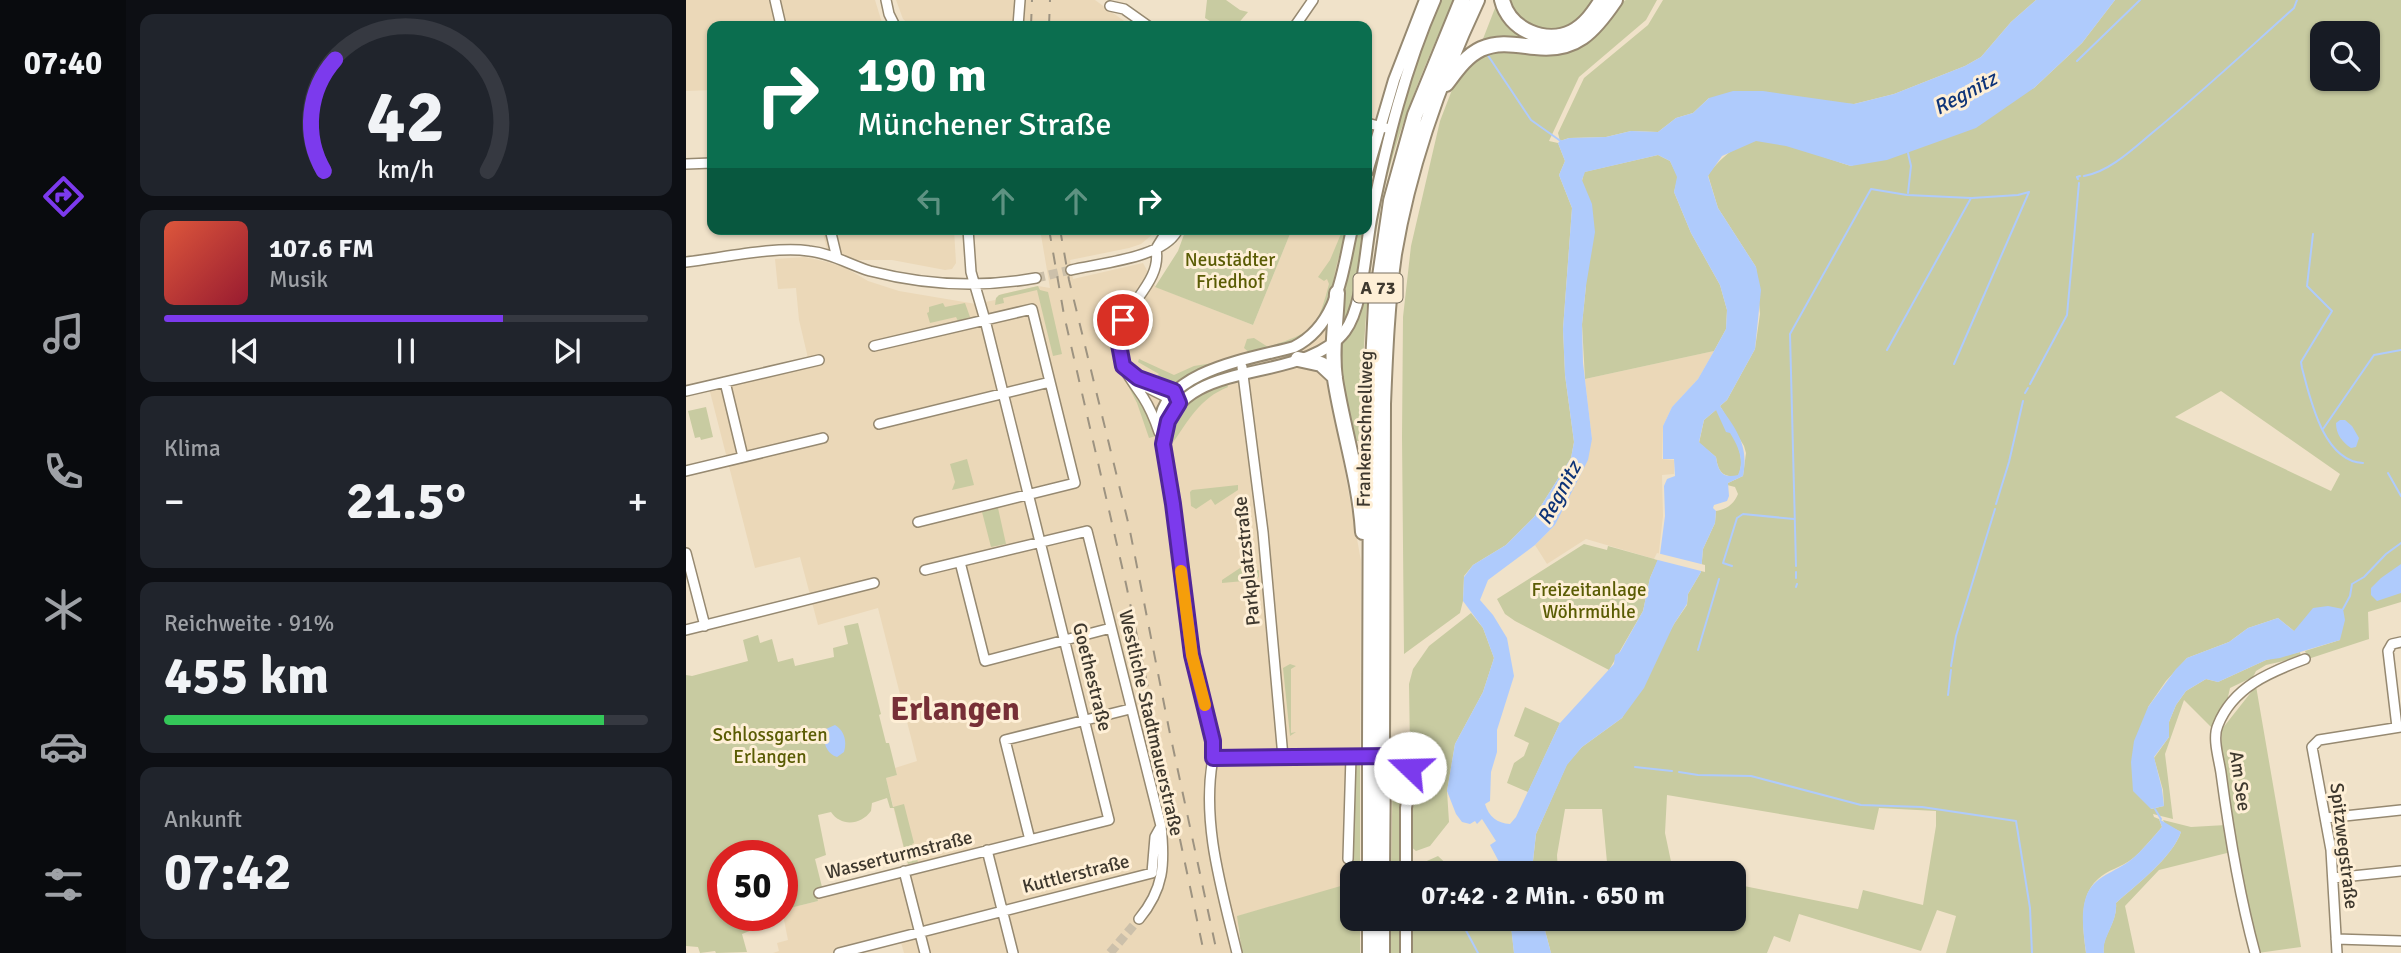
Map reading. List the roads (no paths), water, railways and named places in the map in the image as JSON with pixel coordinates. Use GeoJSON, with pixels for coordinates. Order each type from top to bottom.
{"type":"FeatureCollection","features":[{"type":"Feature","properties":{"kind":"highway","name":"Frankenschnellweg"},"geometry":{"type":"LineString","coordinates":[[1381,861],[1371,589],[1371,402],[1376,304],[1391,201],[1415,116],[1462,0]]}},
{"type":"Feature","properties":{"kind":"highway","name":"Frankenschnellweg"},"geometry":{"type":"LineString","coordinates":[[1371,861],[1376,750],[1383,418],[1394,256],[1413,164],[1434,99],[1477,0]]}},
{"type":"Feature","properties":{"kind":"highway"},"geometry":{"type":"LineString","coordinates":[[1502,0],[1507,14],[1514,22],[1531,33],[1550,37],[1572,32],[1581,26],[1602,0]]}},
{"type":"Feature","properties":{"kind":"highway"},"geometry":{"type":"LineString","coordinates":[[1434,99],[1459,66],[1474,53],[1498,44],[1552,48],[1566,45],[1592,31],[1615,0]]}},
{"type":"Feature","properties":{"kind":"highway"},"geometry":{"type":"LineString","coordinates":[[1337,293],[1335,377],[1351,456],[1364,558],[1371,589]]}},
{"type":"Feature","properties":{"kind":"highway"},"geometry":{"type":"LineString","coordinates":[[1298,359],[1321,364],[1335,377]]}},
{"type":"Feature","properties":{"kind":"highway"},"geometry":{"type":"LineString","coordinates":[[1370,931],[1370,953]]}},
{"type":"Feature","properties":{"kind":"highway"},"geometry":{"type":"LineString","coordinates":[[1382,931],[1382,953]]}},
{"type":"Feature","properties":{"kind":"main road"},"geometry":{"type":"LineString","coordinates":[[1372,153],[1398,68],[1425,0]]}},
{"type":"Feature","properties":{"kind":"main road"},"geometry":{"type":"LineString","coordinates":[[1372,211],[1391,130],[1435,0]]}},
{"type":"Feature","properties":{"kind":"main road"},"geometry":{"type":"LineString","coordinates":[[1351,235],[1337,293],[1323,325],[1308,340],[1294,347],[1199,375],[1174,398],[1164,445],[1192,655],[1213,741],[1213,758],[1393,756],[1405,760],[1411,775],[1406,808],[1406,861]]}},
{"type":"Feature","properties":{"kind":"main road"},"geometry":{"type":"LineString","coordinates":[[1174,398],[1316,353],[1334,342],[1353,317],[1367,235]]}},
{"type":"Feature","properties":{"kind":"main road"},"geometry":{"type":"LineString","coordinates":[[1406,931],[1406,953]]}},
{"type":"Feature","properties":{"kind":"street"},"geometry":{"type":"LineString","coordinates":[[775,0],[780,21]]}},
{"type":"Feature","properties":{"kind":"street"},"geometry":{"type":"LineString","coordinates":[[886,0],[892,21]]}},
{"type":"Feature","properties":{"kind":"street"},"geometry":{"type":"LineString","coordinates":[[1018,21],[1020,0]]}},
{"type":"Feature","properties":{"kind":"street"},"geometry":{"type":"LineString","coordinates":[[1298,21],[1313,0]]}},
{"type":"Feature","properties":{"kind":"street"},"geometry":{"type":"LineString","coordinates":[[1110,6],[1124,9],[1141,21]]}},
{"type":"Feature","properties":{"kind":"street"},"geometry":{"type":"LineString","coordinates":[[1372,124],[1391,130]]}},
{"type":"Feature","properties":{"kind":"street"},"geometry":{"type":"LineString","coordinates":[[686,164],[707,163]]}},
{"type":"Feature","properties":{"kind":"street"},"geometry":{"type":"LineString","coordinates":[[832,235],[837,258]]}},
{"type":"Feature","properties":{"kind":"street"},"geometry":{"type":"LineString","coordinates":[[968,235],[974,283],[1029,494]]}},
{"type":"Feature","properties":{"kind":"street"},"geometry":{"type":"LineString","coordinates":[[1164,235],[1156,249],[1157,266],[1119,329],[1118,350],[1126,370],[1153,415],[1164,445]]}},
{"type":"Feature","properties":{"kind":"street"},"geometry":{"type":"LineString","coordinates":[[1071,270],[1156,249],[1175,235]]}},
{"type":"Feature","properties":{"kind":"street"},"geometry":{"type":"LineString","coordinates":[[686,261],[791,250],[812,251],[873,271],[928,283],[974,283],[1036,278]]}},
{"type":"Feature","properties":{"kind":"street"},"geometry":{"type":"LineString","coordinates":[[874,346],[1032,309],[1075,483],[918,522]]}},
{"type":"Feature","properties":{"kind":"street"},"geometry":{"type":"LineString","coordinates":[[686,391],[818,360]]}},
{"type":"Feature","properties":{"kind":"street","name":"Parkplatzstraße"},"geometry":{"type":"LineString","coordinates":[[1241,362],[1263,532],[1283,757]]}},
{"type":"Feature","properties":{"kind":"street"},"geometry":{"type":"LineString","coordinates":[[1126,370],[1174,398]]}},
{"type":"Feature","properties":{"kind":"street"},"geometry":{"type":"LineString","coordinates":[[725,382],[743,457]]}},
{"type":"Feature","properties":{"kind":"street"},"geometry":{"type":"LineString","coordinates":[[879,424],[1050,382]]}},
{"type":"Feature","properties":{"kind":"street"},"geometry":{"type":"LineString","coordinates":[[686,471],[823,438]]}},
{"type":"Feature","properties":{"kind":"street","name":"Goethestraße"},"geometry":{"type":"LineString","coordinates":[[1029,494],[1065,640],[1081,720],[1109,820]]}},
{"type":"Feature","properties":{"kind":"street","name":"Westliche Stadtmauerstraße"},"geometry":{"type":"LineString","coordinates":[[1041,542],[1087,531],[1161,826],[1161,880],[1155,897],[1139,919]]}},
{"type":"Feature","properties":{"kind":"street"},"geometry":{"type":"LineString","coordinates":[[925,570],[1041,542]]}},
{"type":"Feature","properties":{"kind":"street"},"geometry":{"type":"LineString","coordinates":[[686,553],[705,626]]}},
{"type":"Feature","properties":{"kind":"street"},"geometry":{"type":"LineString","coordinates":[[960,562],[985,661],[1111,628]]}},
{"type":"Feature","properties":{"kind":"street"},"geometry":{"type":"LineString","coordinates":[[686,630],[874,583]]}},
{"type":"Feature","properties":{"kind":"street"},"geometry":{"type":"LineString","coordinates":[[2399,727],[2388,650],[2392,645],[2401,642]]}},
{"type":"Feature","properties":{"kind":"street","name":"Am See"},"geometry":{"type":"LineString","coordinates":[[2255,953],[2228,823],[2216,729],[2236,698],[2246,688],[2259,678],[2305,659]]}},
{"type":"Feature","properties":{"kind":"street"},"geometry":{"type":"LineString","coordinates":[[1030,840],[1005,740],[1130,709]]}},
{"type":"Feature","properties":{"kind":"street","name":"Spitzwegstraße"},"geometry":{"type":"LineString","coordinates":[[2337,953],[2333,878],[2313,744],[2319,740],[2399,727]]}},
{"type":"Feature","properties":{"kind":"street"},"geometry":{"type":"LineString","coordinates":[[1348,859],[1351,756]]}},
{"type":"Feature","properties":{"kind":"street"},"geometry":{"type":"LineString","coordinates":[[1213,758],[1210,827],[1237,953]]}},
{"type":"Feature","properties":{"kind":"street"},"geometry":{"type":"LineString","coordinates":[[2326,818],[2401,810]]}},
{"type":"Feature","properties":{"kind":"street","name":"Wasserturmstraße"},"geometry":{"type":"LineString","coordinates":[[819,893],[1109,820]]}},
{"type":"Feature","properties":{"kind":"street","name":"Kuttlerstraße"},"geometry":{"type":"LineString","coordinates":[[1002,910],[1152,873],[1155,837],[1161,826]]}},
{"type":"Feature","properties":{"kind":"street"},"geometry":{"type":"LineString","coordinates":[[987,850],[1013,953]]}},
{"type":"Feature","properties":{"kind":"street"},"geometry":{"type":"LineString","coordinates":[[2333,878],[2401,871]]}},
{"type":"Feature","properties":{"kind":"street"},"geometry":{"type":"LineString","coordinates":[[904,872],[925,953]]}},
{"type":"Feature","properties":{"kind":"street"},"geometry":{"type":"LineString","coordinates":[[839,953],[1002,910]]}},
{"type":"Feature","properties":{"kind":"street"},"geometry":{"type":"LineString","coordinates":[[2336,939],[2401,941]]}},
{"type":"Feature","properties":{"kind":"water","name":"Regnitz"},"geometry":{"type":"Polygon","coordinates":[[[2036,0],[2115,0],[2082,43],[2034,88],[1976,128],[1887,160],[1851,166],[1786,146],[1756,141],[1722,156],[1708,176],[1718,208],[1756,267],[1761,290],[1755,349],[1727,400],[1720,406],[1743,447],[1743,476],[1728,483],[1727,501],[1714,505],[1715,523],[1703,549],[1701,572],[1644,688],[1622,718],[1582,747],[1567,765],[1536,834],[1533,861],[1499,861],[1490,845],[1496,841],[1482,819],[1477,824],[1475,821],[1470,824],[1462,822],[1447,791],[1455,744],[1483,692],[1494,658],[1483,628],[1463,601],[1464,577],[1473,565],[1506,545],[1534,517],[1571,458],[1574,442],[1565,375],[1563,329],[1572,208],[1559,175],[1565,161],[1558,143],[1569,138],[1606,137],[1631,131],[1658,132],[1676,118],[1693,113],[1709,98],[1733,91],[1763,91],[1854,104],[1894,94],[1981,57],[2011,22],[2036,0]],[[1658,155],[1585,172],[1582,180],[1592,204],[1595,232],[1582,325],[1583,363],[1592,439],[1588,460],[1555,525],[1535,545],[1488,580],[1480,600],[1507,638],[1514,676],[1497,730],[1497,752],[1491,772],[1490,801],[1485,804],[1497,821],[1510,824],[1516,817],[1560,723],[1614,664],[1615,655],[1620,652],[1643,611],[1650,578],[1660,554],[1665,516],[1664,486],[1667,479],[1675,476],[1674,459],[1663,459],[1663,426],[1672,407],[1698,379],[1726,329],[1727,310],[1720,285],[1691,233],[1674,192],[1677,177],[1670,161],[1658,155]],[[1716,410],[1704,420],[1699,442],[1716,457],[1722,473],[1728,476],[1738,475],[1741,459],[1738,448],[1730,433],[1726,432],[1716,410]]]}},
{"type":"Feature","properties":{"kind":"water"},"geometry":{"type":"Polygon","coordinates":[[[2345,420],[2352,426],[2359,438],[2356,447],[2351,448],[2340,437],[2336,423],[2345,420]]]}},
{"type":"Feature","properties":{"kind":"water"},"geometry":{"type":"Polygon","coordinates":[[[2401,564],[2401,593],[2377,601],[2371,595],[2371,588],[2401,564]]]}},
{"type":"Feature","properties":{"kind":"water"},"geometry":{"type":"Polygon","coordinates":[[[2328,606],[2343,609],[2345,620],[2340,640],[2266,660],[2218,682],[2206,679],[2186,691],[2169,722],[2169,737],[2154,757],[2164,806],[2151,809],[2133,791],[2131,762],[2134,741],[2148,707],[2176,669],[2187,658],[2229,642],[2248,628],[2278,618],[2294,631],[2313,608],[2328,606]]]}},
{"type":"Feature","properties":{"kind":"water"},"geometry":{"type":"Polygon","coordinates":[[[835,725],[841,730],[845,741],[844,752],[837,757],[827,749],[824,737],[826,729],[835,725]]]}},
{"type":"Feature","properties":{"kind":"water"},"geometry":{"type":"Polygon","coordinates":[[[2159,819],[2181,832],[2176,842],[2153,870],[2116,903],[2115,917],[2105,942],[2104,953],[2086,953],[2083,911],[2086,897],[2100,879],[2139,853],[2162,827],[2159,819]]]}},
{"type":"Feature","properties":{"kind":"water"},"geometry":{"type":"Polygon","coordinates":[[[1511,931],[1545,931],[1551,953],[1514,953],[1511,931]]]}},
{"type":"Feature","properties":{"kind":"waterway"},"geometry":{"type":"LineString","coordinates":[[2077,61],[2140,0]]}},
{"type":"Feature","properties":{"kind":"waterway"},"geometry":{"type":"LineString","coordinates":[[2084,176],[2111,165],[2137,146],[2294,8],[2297,0]]}},
{"type":"Feature","properties":{"kind":"waterway"},"geometry":{"type":"LineString","coordinates":[[1487,54],[1531,120],[1562,142]]}},
{"type":"Feature","properties":{"kind":"waterway"},"geometry":{"type":"LineString","coordinates":[[1908,153],[1911,166],[1908,193]]}},
{"type":"Feature","properties":{"kind":"waterway"},"geometry":{"type":"LineString","coordinates":[[2078,179],[2080,176]]}},
{"type":"Feature","properties":{"kind":"waterway"},"geometry":{"type":"LineString","coordinates":[[2030,384],[2067,315],[2079,183]]}},
{"type":"Feature","properties":{"kind":"waterway"},"geometry":{"type":"LineString","coordinates":[[1796,566],[1790,334],[1871,189],[1907,195],[1971,198],[1887,350]]}},
{"type":"Feature","properties":{"kind":"waterway"},"geometry":{"type":"LineString","coordinates":[[1954,364],[2029,192],[1972,198]]}},
{"type":"Feature","properties":{"kind":"waterway"},"geometry":{"type":"LineString","coordinates":[[2313,234],[2307,286],[2332,311],[2301,362],[2302,368],[2314,411],[2328,440],[2349,460],[2363,463]]}},
{"type":"Feature","properties":{"kind":"waterway"},"geometry":{"type":"LineString","coordinates":[[2323,429],[2374,355],[2401,350]]}},
{"type":"Feature","properties":{"kind":"waterway"},"geometry":{"type":"LineString","coordinates":[[2025,393],[2028,388]]}},
{"type":"Feature","properties":{"kind":"waterway"},"geometry":{"type":"LineString","coordinates":[[1996,504],[2023,401]]}},
{"type":"Feature","properties":{"kind":"waterway"},"geometry":{"type":"LineString","coordinates":[[2388,473],[2401,496]]}},
{"type":"Feature","properties":{"kind":"waterway"},"geometry":{"type":"LineString","coordinates":[[1951,666],[1956,636],[1995,509]]}},
{"type":"Feature","properties":{"kind":"waterway"},"geometry":{"type":"LineString","coordinates":[[1732,566],[1723,563],[1737,518],[1743,514],[1794,519]]}},
{"type":"Feature","properties":{"kind":"waterway"},"geometry":{"type":"LineString","coordinates":[[2343,609],[2350,596],[2352,584],[2364,577],[2401,543]]}},
{"type":"Feature","properties":{"kind":"waterway"},"geometry":{"type":"LineString","coordinates":[[1796,572],[1796,578]]}},
{"type":"Feature","properties":{"kind":"waterway"},"geometry":{"type":"LineString","coordinates":[[1698,650],[1719,579]]}},
{"type":"Feature","properties":{"kind":"waterway"},"geometry":{"type":"LineString","coordinates":[[1948,695],[1951,670]]}},
{"type":"Feature","properties":{"kind":"waterway"},"geometry":{"type":"LineString","coordinates":[[1635,767],[1672,771]]}},
{"type":"Feature","properties":{"kind":"waterway"},"geometry":{"type":"LineString","coordinates":[[1679,772],[1751,776],[1861,805],[1922,807],[2016,821],[2030,908],[2032,953]]}},
{"type":"Feature","properties":{"kind":"waterway"},"geometry":{"type":"LineString","coordinates":[[2155,809],[2161,819]]}},
{"type":"Feature","properties":{"kind":"waterway"},"geometry":{"type":"LineString","coordinates":[[1466,931],[1478,953]]}},
{"type":"Feature","properties":{"kind":"tunnel"},"geometry":{"type":"LineString","coordinates":[[1036,278],[1071,270]]}},
{"type":"Feature","properties":{"kind":"tunnel"},"geometry":{"type":"LineString","coordinates":[[1110,953],[1139,919]]}},
{"type":"Feature","properties":{"kind":"railway"},"geometry":{"type":"LineString","coordinates":[[1031,21],[1032,0]]}},
{"type":"Feature","properties":{"kind":"railway"},"geometry":{"type":"LineString","coordinates":[[1049,21],[1050,0]]}},
{"type":"Feature","properties":{"kind":"railway"},"geometry":{"type":"LineString","coordinates":[[1050,235],[1064,315],[1126,584],[1204,953]]}},
{"type":"Feature","properties":{"kind":"railway"},"geometry":{"type":"LineString","coordinates":[[1061,235],[1069,280],[1129,526],[1217,953]]}},
{"type":"Feature","properties":{"kind":"district","name":"Erlangen"},"geometry":{"type":"Point","coordinates":[955,709]}},
{"type":"Feature","properties":{"kind":"park label","name":"Neustädter Friedhof"},"geometry":{"type":"Point","coordinates":[1230,271]}},
{"type":"Feature","properties":{"kind":"park label","name":"Freizeitanlage Wöhrmühle"},"geometry":{"type":"Point","coordinates":[1589,601]}},
{"type":"Feature","properties":{"kind":"park label","name":"Schlossgarten Erlangen"},"geometry":{"type":"Point","coordinates":[770,746]}}]}
